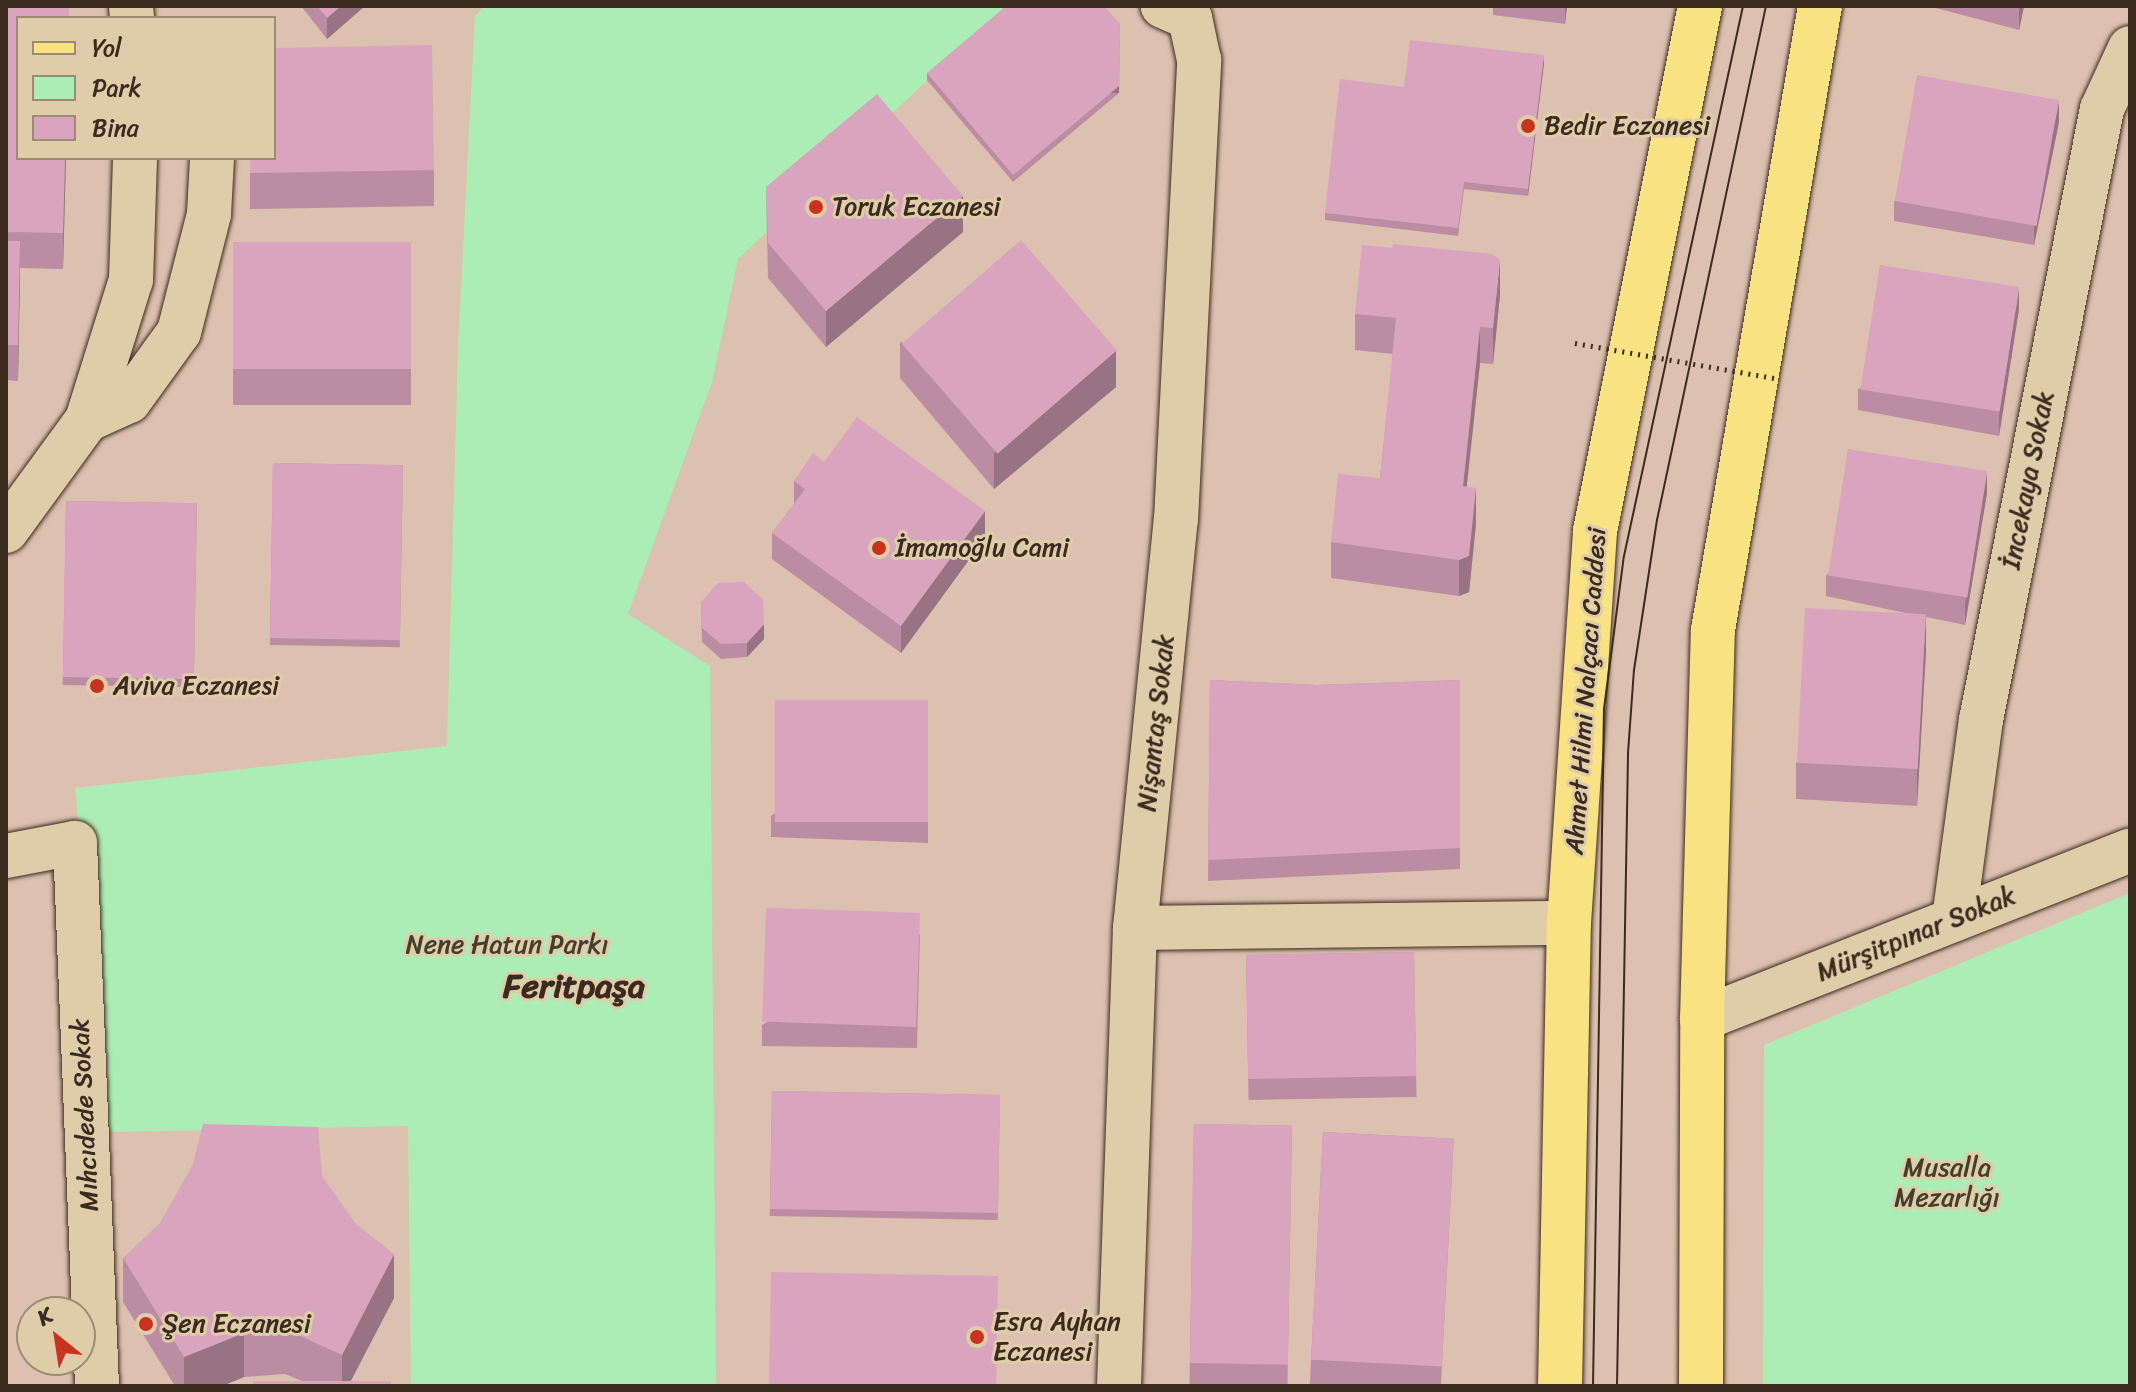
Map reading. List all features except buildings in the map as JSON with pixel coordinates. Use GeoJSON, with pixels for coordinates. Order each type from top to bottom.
{"type":"FeatureCollection","features":[{"type":"Feature","properties":{"kind":"main road","name":"Ahmet Hilmi Nalçacı Caddesi"},"geometry":{"type":"LineString","coordinates":[[1560,1386],[1569,923],[1595,531],[1700,6]]}},
{"type":"Feature","properties":{"kind":"main road"},"geometry":{"type":"LineString","coordinates":[[1701,1386],[1702,1019],[1713,630],[1820,6]]}},
{"type":"Feature","properties":{"kind":"street","name":"Nişantaş Sokak"},"geometry":{"type":"LineString","coordinates":[[1119,1386],[1135,928],[1176,520],[1199,60],[1183,10]]}},
{"type":"Feature","properties":{"kind":"street","name":"İncekaya Sokak"},"geometry":{"type":"LineString","coordinates":[[1954,919],[1981,720],[2102,109],[2130,48]]}},
{"type":"Feature","properties":{"kind":"street"},"geometry":{"type":"LineString","coordinates":[[6,531],[87,420],[131,280],[135,160]]}},
{"type":"Feature","properties":{"kind":"street"},"geometry":{"type":"LineString","coordinates":[[87,420],[129,401],[179,332],[209,214],[212,160]]}},
{"type":"Feature","properties":{"kind":"street","name":"Mıhcıdede Sokak"},"geometry":{"type":"LineString","coordinates":[[6,856],[75,843],[97,1386]]}},
{"type":"Feature","properties":{"kind":"street","name":"Mürşitpınar Sokak"},"geometry":{"type":"LineString","coordinates":[[1702,1019],[2130,850]]}},
{"type":"Feature","properties":{"kind":"street"},"geometry":{"type":"LineString","coordinates":[[1135,928],[1569,923]]}},
{"type":"Feature","properties":{"kind":"path"},"geometry":{"type":"LineString","coordinates":[[1575,343],[1774,378]]}},
{"type":"Feature","properties":{"kind":"green space","name":"Nene Hatun Parkı"},"geometry":{"type":"Polygon","coordinates":[[[485,6],[1006,6],[738,259],[712,382],[628,614],[710,666],[716,1386],[411,1386],[408,1126],[108,1132],[75,788],[447,746],[458,346],[475,16],[485,6]]]}},
{"type":"Feature","properties":{"kind":"green space","name":"Musalla Mezarlığı"},"geometry":{"type":"Polygon","coordinates":[[[2130,893],[2130,1386],[1763,1386],[1764,1045],[2130,893]]]}},
{"type":"Feature","properties":{"kind":"tram line"},"geometry":{"type":"LineString","coordinates":[[1593,1386],[1604,709],[1624,556],[1743,6]]}},
{"type":"Feature","properties":{"kind":"tram line"},"geometry":{"type":"LineString","coordinates":[[1617,1386],[1628,753],[1634,670],[1657,520],[1766,6]]}},
{"type":"Feature","properties":{"kind":"place","name":"Bedir Eczanesi"},"geometry":{"type":"Point","coordinates":[1528,126]}},
{"type":"Feature","properties":{"kind":"place","name":"Toruk Eczanesi"},"geometry":{"type":"Point","coordinates":[816,207]}},
{"type":"Feature","properties":{"kind":"place","name":"İmamoğlu Cami"},"geometry":{"type":"Point","coordinates":[879,548]}},
{"type":"Feature","properties":{"kind":"place","name":"Aviva Eczanesi"},"geometry":{"type":"Point","coordinates":[97,686]}},
{"type":"Feature","properties":{"kind":"place","name":"Şen Eczanesi"},"geometry":{"type":"Point","coordinates":[146,1324]}},
{"type":"Feature","properties":{"kind":"place","name":"Esra Ayhan Eczanesi"},"geometry":{"type":"Point","coordinates":[977,1337]}},
{"type":"Feature","properties":{"kind":"district","name":"Feritpaşa"},"geometry":{"type":"Point","coordinates":[574,987]}}]}
